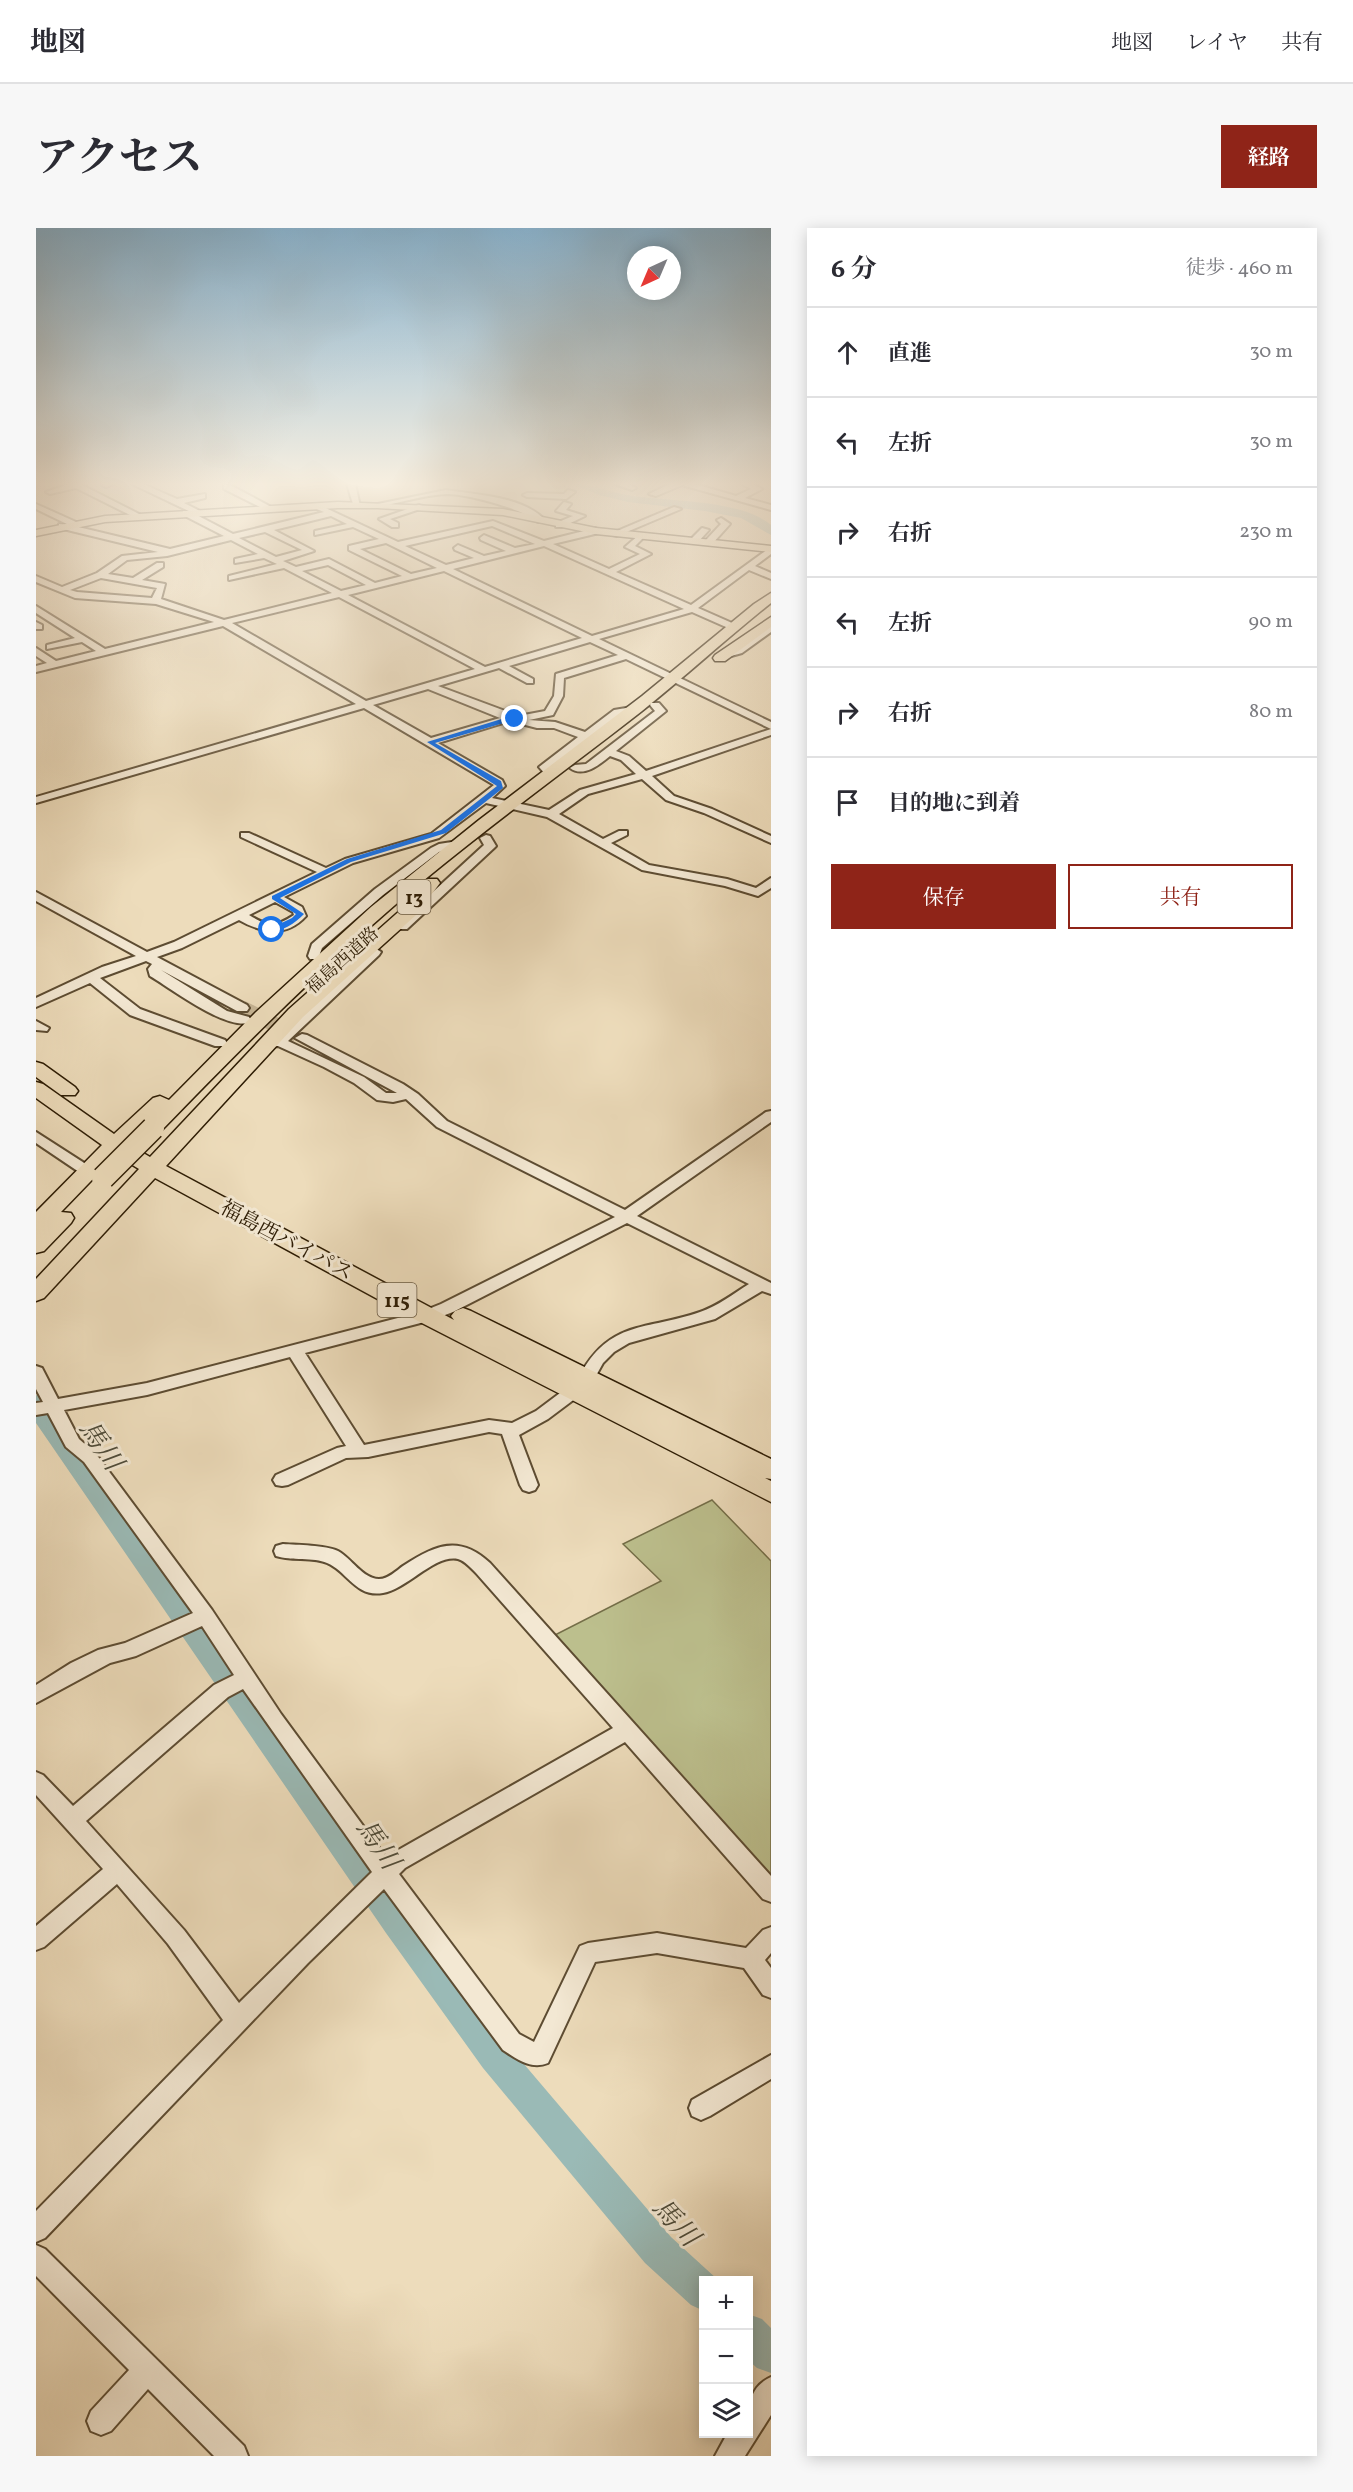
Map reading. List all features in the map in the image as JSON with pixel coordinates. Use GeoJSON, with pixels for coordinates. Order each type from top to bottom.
{"type":"FeatureCollection","features":[{"type":"Feature","properties":{"kind":"highway","name":"福島西道路"},"geometry":{"type":"LineString","coordinates":[[159,1147],[232,1045],[322,957],[458,844],[575,768],[655,705],[700,655],[768,593]]}},
{"type":"Feature","properties":{"kind":"highway","name":"福島西道路"},"geometry":{"type":"LineString","coordinates":[[36,1246],[103,1178],[159,1147],[247,1049],[336,963],[486,838],[550,773],[632,710],[724,655],[771,621]]}},
{"type":"Feature","properties":{"kind":"highway"},"geometry":{"type":"LineString","coordinates":[[36,1293],[159,1147],[273,1043],[296,1013],[410,911],[431,883]]}},
{"type":"Feature","properties":{"kind":"highway"},"geometry":{"type":"LineString","coordinates":[[36,1225],[103,1178],[120,1139],[220,1043],[243,1014],[375,902],[399,892]]}},
{"type":"Feature","properties":{"kind":"highway","name":"福島西バイパス"},"geometry":{"type":"LineString","coordinates":[[36,1068],[120,1139]]}},
{"type":"Feature","properties":{"kind":"highway","name":"福島西バイパス"},"geometry":{"type":"LineString","coordinates":[[36,1088],[120,1139],[159,1147],[437,1312],[581,1384],[771,1470]]}},
{"type":"Feature","properties":{"kind":"highway","name":"福島西道路"},"geometry":{"type":"LineString","coordinates":[[36,1273],[103,1178]]}},
{"type":"Feature","properties":{"kind":"highway","name":"福島西バイパス"},"geometry":{"type":"LineString","coordinates":[[581,1384],[771,1492]]}},
{"type":"Feature","properties":{"kind":"street"},"geometry":{"type":"LineString","coordinates":[[36,588],[57,588],[93,597],[157,601],[225,623],[498,782],[500,786],[435,836],[349,861],[155,960],[91,977],[36,1003]]}},
{"type":"Feature","properties":{"kind":"street"},"geometry":{"type":"LineString","coordinates":[[157,601],[156,597],[161,588]]}},
{"type":"Feature","properties":{"kind":"street"},"geometry":{"type":"LineString","coordinates":[[329,588],[484,670]]}},
{"type":"Feature","properties":{"kind":"street"},"geometry":{"type":"LineString","coordinates":[[36,669],[366,588]]}},
{"type":"Feature","properties":{"kind":"street"},"geometry":{"type":"LineString","coordinates":[[486,588],[771,726]]}},
{"type":"Feature","properties":{"kind":"street"},"geometry":{"type":"LineString","coordinates":[[646,588],[729,625]]}},
{"type":"Feature","properties":{"kind":"street"},"geometry":{"type":"LineString","coordinates":[[36,800],[693,609],[721,588]]}},
{"type":"Feature","properties":{"kind":"street"},"geometry":{"type":"LineString","coordinates":[[700,655],[698,651],[768,593]]}},
{"type":"Feature","properties":{"kind":"street"},"geometry":{"type":"LineString","coordinates":[[36,609],[105,652]]}},
{"type":"Feature","properties":{"kind":"street"},"geometry":{"type":"LineString","coordinates":[[37,624],[47,616]]}},
{"type":"Feature","properties":{"kind":"street"},"geometry":{"type":"LineString","coordinates":[[724,655],[739,651],[771,628]]}},
{"type":"Feature","properties":{"kind":"street"},"geometry":{"type":"LineString","coordinates":[[50,647],[84,639]]}},
{"type":"Feature","properties":{"kind":"street"},"geometry":{"type":"LineString","coordinates":[[756,639],[770,643]]}},
{"type":"Feature","properties":{"kind":"street"},"geometry":{"type":"LineString","coordinates":[[36,651],[55,665]]}},
{"type":"Feature","properties":{"kind":"street"},"geometry":{"type":"LineString","coordinates":[[430,742],[513,719],[549,713],[562,685],[559,676],[626,656]]}},
{"type":"Feature","properties":{"kind":"street"},"geometry":{"type":"LineString","coordinates":[[500,665],[530,681]]}},
{"type":"Feature","properties":{"kind":"street"},"geometry":{"type":"LineString","coordinates":[[428,686],[513,719],[555,725],[586,736]]}},
{"type":"Feature","properties":{"kind":"street"},"geometry":{"type":"LineString","coordinates":[[575,768],[589,767],[662,711],[655,705]]}},
{"type":"Feature","properties":{"kind":"street"},"geometry":{"type":"LineString","coordinates":[[550,773],[544,767],[618,712],[632,710]]}},
{"type":"Feature","properties":{"kind":"street"},"geometry":{"type":"LineString","coordinates":[[551,814],[584,792],[644,775],[771,732]]}},
{"type":"Feature","properties":{"kind":"street"},"geometry":{"type":"LineString","coordinates":[[608,752],[625,758],[670,798],[708,811],[771,840]]}},
{"type":"Feature","properties":{"kind":"street"},"geometry":{"type":"LineString","coordinates":[[484,799],[551,814],[646,868],[727,883],[758,892],[771,882]]}},
{"type":"Feature","properties":{"kind":"street"},"geometry":{"type":"LineString","coordinates":[[603,843],[623,833]]}},
{"type":"Feature","properties":{"kind":"street"},"geometry":{"type":"LineString","coordinates":[[245,835],[326,872]]}},
{"type":"Feature","properties":{"kind":"street"},"geometry":{"type":"LineString","coordinates":[[408,1094],[393,1098],[382,1097],[329,1064],[273,1043],[490,846],[486,838]]}},
{"type":"Feature","properties":{"kind":"street"},"geometry":{"type":"LineString","coordinates":[[314,956],[316,946],[379,892],[435,850],[443,846],[458,844]]}},
{"type":"Feature","properties":{"kind":"street"},"geometry":{"type":"LineString","coordinates":[[36,896],[155,960]]}},
{"type":"Feature","properties":{"kind":"street"},"geometry":{"type":"LineString","coordinates":[[240,915],[266,930],[272,930],[300,916],[298,910],[275,897]]}},
{"type":"Feature","properties":{"kind":"street"},"geometry":{"type":"LineString","coordinates":[[155,960],[155,973],[222,1014],[243,1014]]}},
{"type":"Feature","properties":{"kind":"street"},"geometry":{"type":"LineString","coordinates":[[91,977],[135,1012],[220,1043]]}},
{"type":"Feature","properties":{"kind":"street"},"geometry":{"type":"LineString","coordinates":[[302,1038],[408,1094],[442,1124],[766,1286]]}},
{"type":"Feature","properties":{"kind":"street"},"geometry":{"type":"LineString","coordinates":[[45,1407],[147,1389],[437,1312],[489,1289],[626,1217],[771,1115]]}},
{"type":"Feature","properties":{"kind":"street"},"geometry":{"type":"LineString","coordinates":[[36,1136],[103,1178]]}},
{"type":"Feature","properties":{"kind":"street"},"geometry":{"type":"LineString","coordinates":[[529,1485],[510,1434],[514,1429],[542,1415],[581,1384],[593,1362],[612,1344],[638,1334],[711,1315],[766,1286]]}},
{"type":"Feature","properties":{"kind":"street"},"geometry":{"type":"LineString","coordinates":[[294,1350],[359,1451]]}},
{"type":"Feature","properties":{"kind":"street"},"geometry":{"type":"LineString","coordinates":[[36,1372],[45,1407],[72,1443],[90,1458],[201,1617],[235,1684],[274,1720],[378,1881],[511,2042],[526,2052],[540,2055],[588,1953],[657,1943],[751,1959],[771,1987]]}},
{"type":"Feature","properties":{"kind":"street"},"geometry":{"type":"LineString","coordinates":[[282,1480],[344,1452],[368,1451],[489,1426],[514,1429]]}},
{"type":"Feature","properties":{"kind":"street"},"geometry":{"type":"LineString","coordinates":[[283,1551],[332,1556],[358,1578],[374,1587],[390,1585],[420,1565],[442,1555],[464,1552],[476,1562],[498,1589],[628,1730],[771,1892]]}},
{"type":"Feature","properties":{"kind":"street"},"geometry":{"type":"LineString","coordinates":[[36,1695],[78,1669],[105,1656],[129,1650],[177,1630],[201,1617]]}},
{"type":"Feature","properties":{"kind":"street"},"geometry":{"type":"LineString","coordinates":[[72,1820],[235,1684]]}},
{"type":"Feature","properties":{"kind":"street"},"geometry":{"type":"LineString","coordinates":[[36,2229],[237,2020],[397,1861],[628,1730]]}},
{"type":"Feature","properties":{"kind":"street"},"geometry":{"type":"LineString","coordinates":[[36,1782],[176,1936],[237,2020]]}},
{"type":"Feature","properties":{"kind":"street"},"geometry":{"type":"LineString","coordinates":[[36,1940],[118,1870]]}},
{"type":"Feature","properties":{"kind":"street"},"geometry":{"type":"LineString","coordinates":[[751,1959],[771,1937]]}},
{"type":"Feature","properties":{"kind":"street"},"geometry":{"type":"LineString","coordinates":[[701,2108],[771,2066]]}},
{"type":"Feature","properties":{"kind":"street"},"geometry":{"type":"LineString","coordinates":[[36,2258],[234,2456]]}},
{"type":"Feature","properties":{"kind":"street"},"geometry":{"type":"LineString","coordinates":[[101,2421],[148,2369]]}},
{"type":"Feature","properties":{"kind":"street"},"geometry":{"type":"LineString","coordinates":[[753,2418],[771,2391]]}},
{"type":"Feature","properties":{"kind":"street"},"geometry":{"type":"LineString","coordinates":[[729,2456],[741,2438]]}},
{"type":"Feature","properties":{"kind":"green space"},"geometry":{"type":"Polygon","coordinates":[[[712,1500],[771,1561],[771,1879],[553,1636],[661,1581],[623,1544],[712,1500]]]}},
{"type":"Feature","properties":{"kind":"waterway","name":"馬川"},"geometry":{"type":"LineString","coordinates":[[36,1404],[397,1923],[495,2056],[658,2250],[699,2287]]}},
{"type":"Feature","properties":{"kind":"waterway","name":"馬川"},"geometry":{"type":"LineString","coordinates":[[753,2338],[771,2354]]}},
{"type":"Feature","properties":{"kind":"tunnel"},"geometry":{"type":"LineString","coordinates":[[242,1008],[302,1038]]}},
{"type":"Feature","properties":{"kind":"route"},"geometry":{"type":"LineString","coordinates":[[272,930],[300,916],[298,910],[275,897],[349,861],[435,836],[500,786],[498,782],[430,742],[510,718],[515,719]]}}]}
